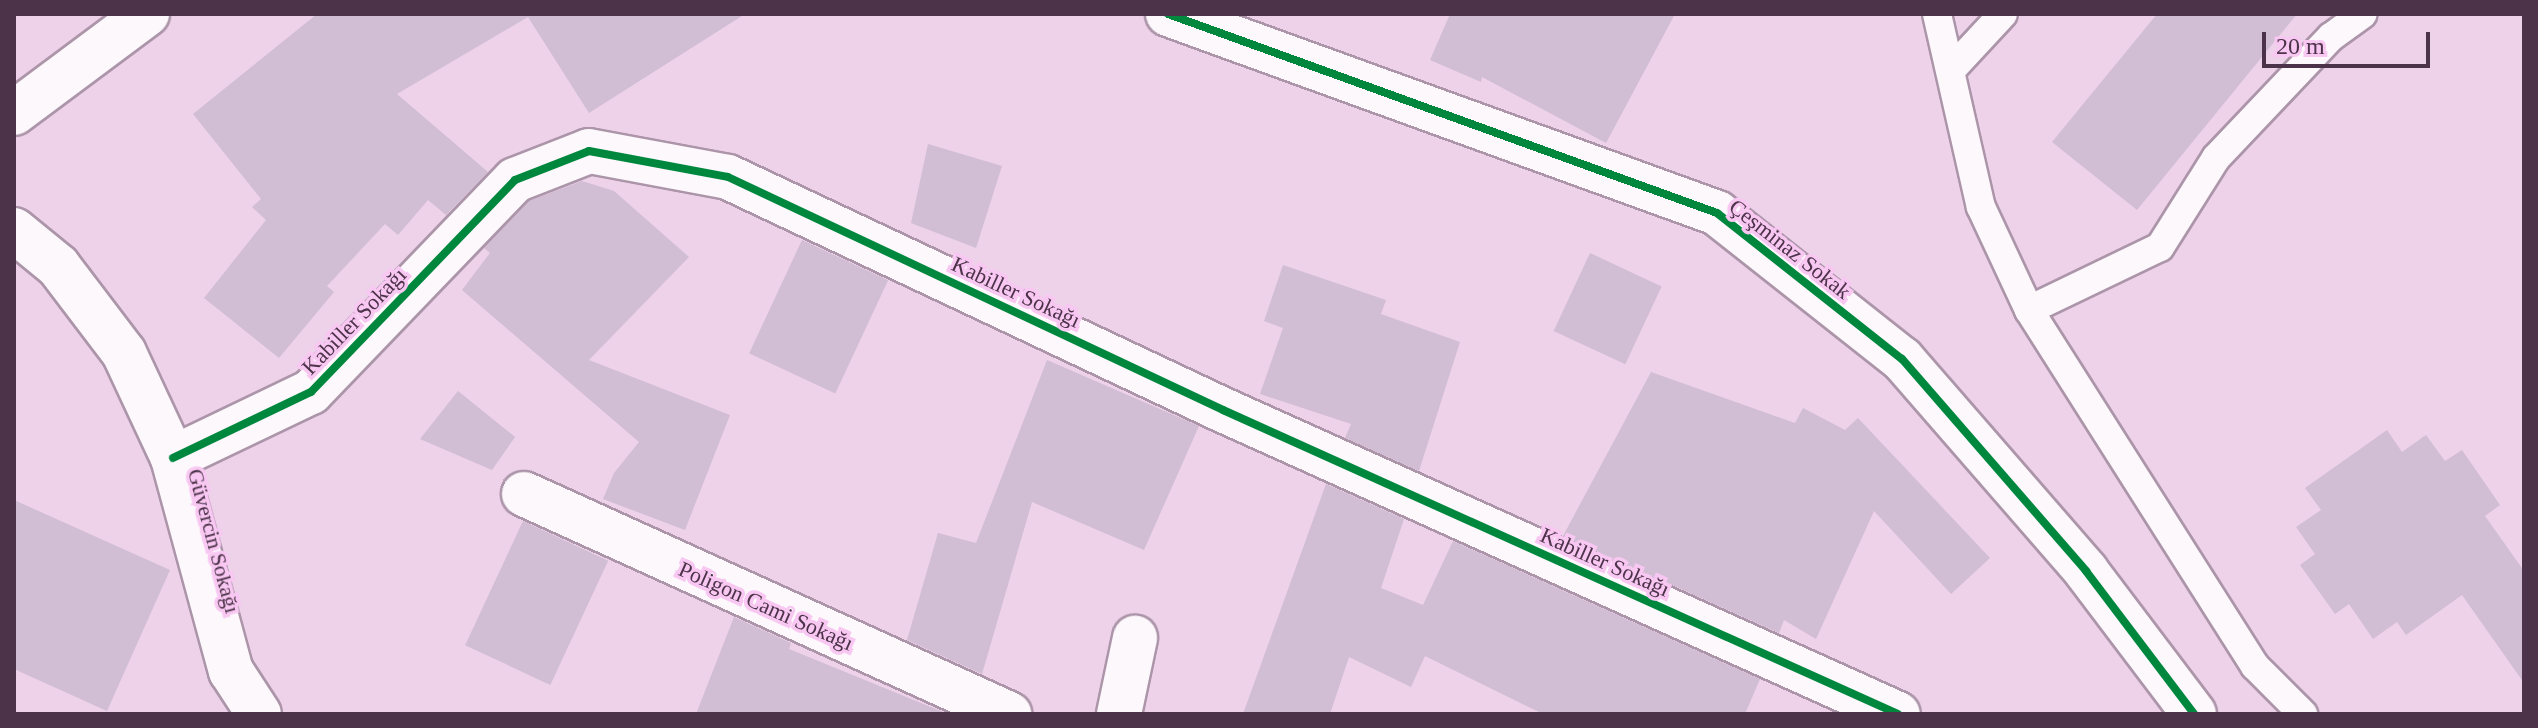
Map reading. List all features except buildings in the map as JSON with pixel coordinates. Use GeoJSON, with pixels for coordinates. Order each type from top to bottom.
{"type":"FeatureCollection","features":[{"type":"Feature","properties":{"kind":"street"},"geometry":{"type":"LineString","coordinates":[[14,113],[147,14]]}},
{"type":"Feature","properties":{"kind":"street","name":"Çeşminaz Sokak"},"geometry":{"type":"LineString","coordinates":[[1168,14],[1717,213],[1902,359],[2086,571],[2194,714]]}},
{"type":"Feature","properties":{"kind":"street","name":"Kabiller Sokağı"},"geometry":{"type":"LineString","coordinates":[[173,458],[311,392],[515,180],[589,151],[728,177],[1223,410],[1898,714]]}},
{"type":"Feature","properties":{"kind":"street","name":"Güvercin Sokağı"},"geometry":{"type":"LineString","coordinates":[[14,230],[58,266],[124,353],[173,458],[231,671],[259,714]]}},
{"type":"Feature","properties":{"kind":"street","name":"Poligon Cami Sokağı"},"geometry":{"type":"LineString","coordinates":[[524,494],[1009,714]]}},
{"type":"Feature","properties":{"kind":"street"},"geometry":{"type":"LineString","coordinates":[[1119,714],[1135,638]]}},
{"type":"Feature","properties":{"kind":"lane"},"geometry":{"type":"LineString","coordinates":[[1937,14],[1981,207],[2029,310],[2255,666],[2303,714]]}},
{"type":"Feature","properties":{"kind":"lane"},"geometry":{"type":"LineString","coordinates":[[1951,70],[2003,14]]}},
{"type":"Feature","properties":{"kind":"lane"},"geometry":{"type":"LineString","coordinates":[[2029,310],[2160,247],[2216,158],[2331,37],[2363,14]]}},
{"type":"Feature","properties":{"kind":"cycle path"},"geometry":{"type":"LineString","coordinates":[[1168,14],[1717,213],[1902,359],[2086,571],[2194,714]]}},
{"type":"Feature","properties":{"kind":"cycle path"},"geometry":{"type":"LineString","coordinates":[[173,458],[311,392],[515,180],[589,151],[728,177],[1223,410],[1898,714]]}}]}
